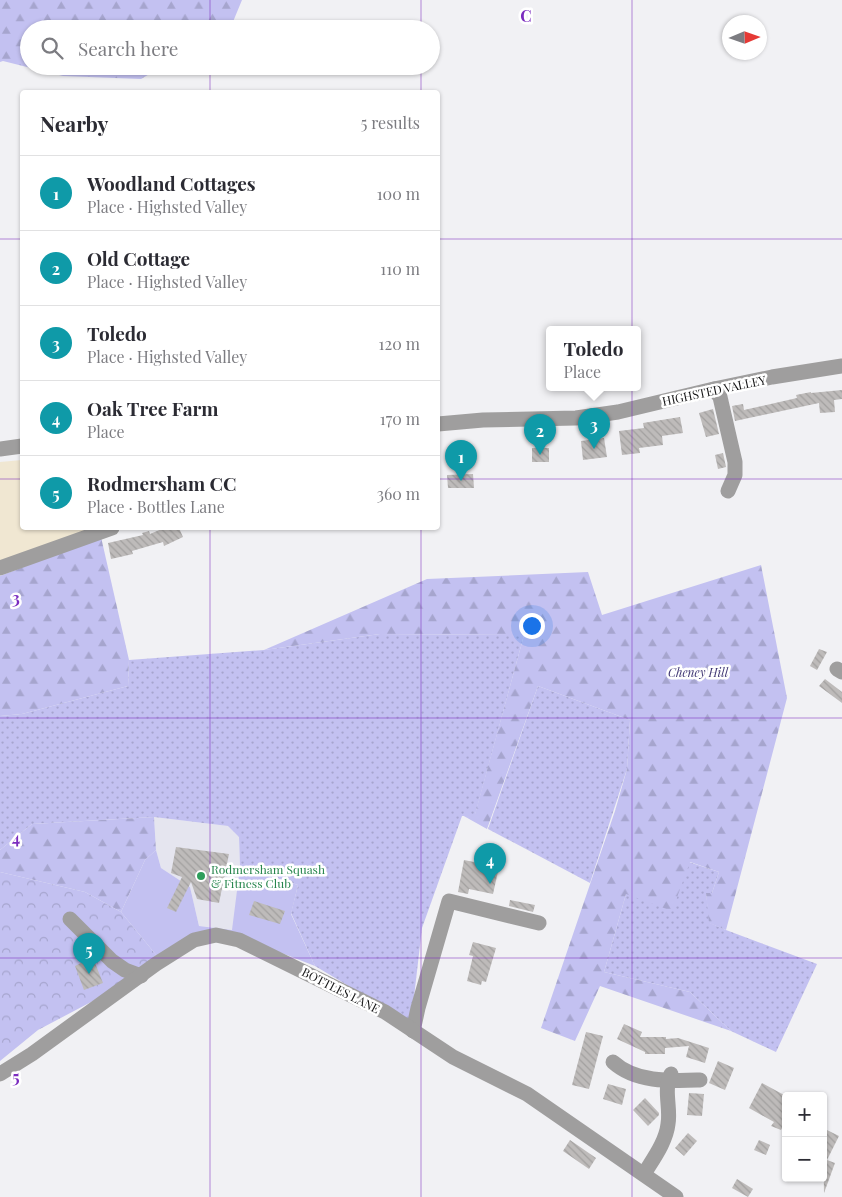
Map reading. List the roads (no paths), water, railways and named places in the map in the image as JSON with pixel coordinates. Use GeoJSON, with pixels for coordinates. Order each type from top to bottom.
{"type":"FeatureCollection","features":[{"type":"Feature","properties":{"kind":"street","name":"HIGHSTED VALLEY"},"geometry":{"type":"LineString","coordinates":[[440,424],[483,420],[576,418],[618,412],[714,389],[842,366]]}},
{"type":"Feature","properties":{"kind":"street"},"geometry":{"type":"LineString","coordinates":[[714,389],[720,397],[736,462],[735,475],[728,491]]}},
{"type":"Feature","properties":{"kind":"street"},"geometry":{"type":"LineString","coordinates":[[0,449],[20,446]]}},
{"type":"Feature","properties":{"kind":"street"},"geometry":{"type":"LineString","coordinates":[[0,568],[106,530]]}},
{"type":"Feature","properties":{"kind":"street"},"geometry":{"type":"LineString","coordinates":[[413,1031],[449,901],[539,923]]}},
{"type":"Feature","properties":{"kind":"street"},"geometry":{"type":"LineString","coordinates":[[70,919],[112,961],[125,970],[140,976]]}},
{"type":"Feature","properties":{"kind":"street","name":"BOTTLES LANE"},"geometry":{"type":"LineString","coordinates":[[0,1074],[32,1054],[140,976],[194,940],[216,935],[238,940],[385,1012],[453,1057],[528,1094],[676,1197]]}},
{"type":"Feature","properties":{"kind":"street"},"geometry":{"type":"LineString","coordinates":[[613,1062],[622,1070],[632,1074],[700,1080]]}},
{"type":"Feature","properties":{"kind":"street"},"geometry":{"type":"LineString","coordinates":[[644,1174],[668,1127],[669,1078]]}},
{"type":"Feature","properties":{"kind":"place","name":"Toledo"},"geometry":{"type":"Point","coordinates":[594,449]}},
{"type":"Feature","properties":{"kind":"place","name":"Old Cottage"},"geometry":{"type":"Point","coordinates":[540,455]}},
{"type":"Feature","properties":{"kind":"place","name":"Woodland Cottages"},"geometry":{"type":"Point","coordinates":[461,481]}},
{"type":"Feature","properties":{"kind":"place","name":"Rodmersham Squash & Fitness Club"},"geometry":{"type":"Point","coordinates":[201,876]}},
{"type":"Feature","properties":{"kind":"place","name":"Oak Tree Farm"},"geometry":{"type":"Point","coordinates":[490,884]}},
{"type":"Feature","properties":{"kind":"place","name":"Rodmersham CC"},"geometry":{"type":"Point","coordinates":[89,974]}},
{"type":"Feature","properties":{"kind":"park label","name":"Cheney Hill"},"geometry":{"type":"Point","coordinates":[698,672]}}]}
